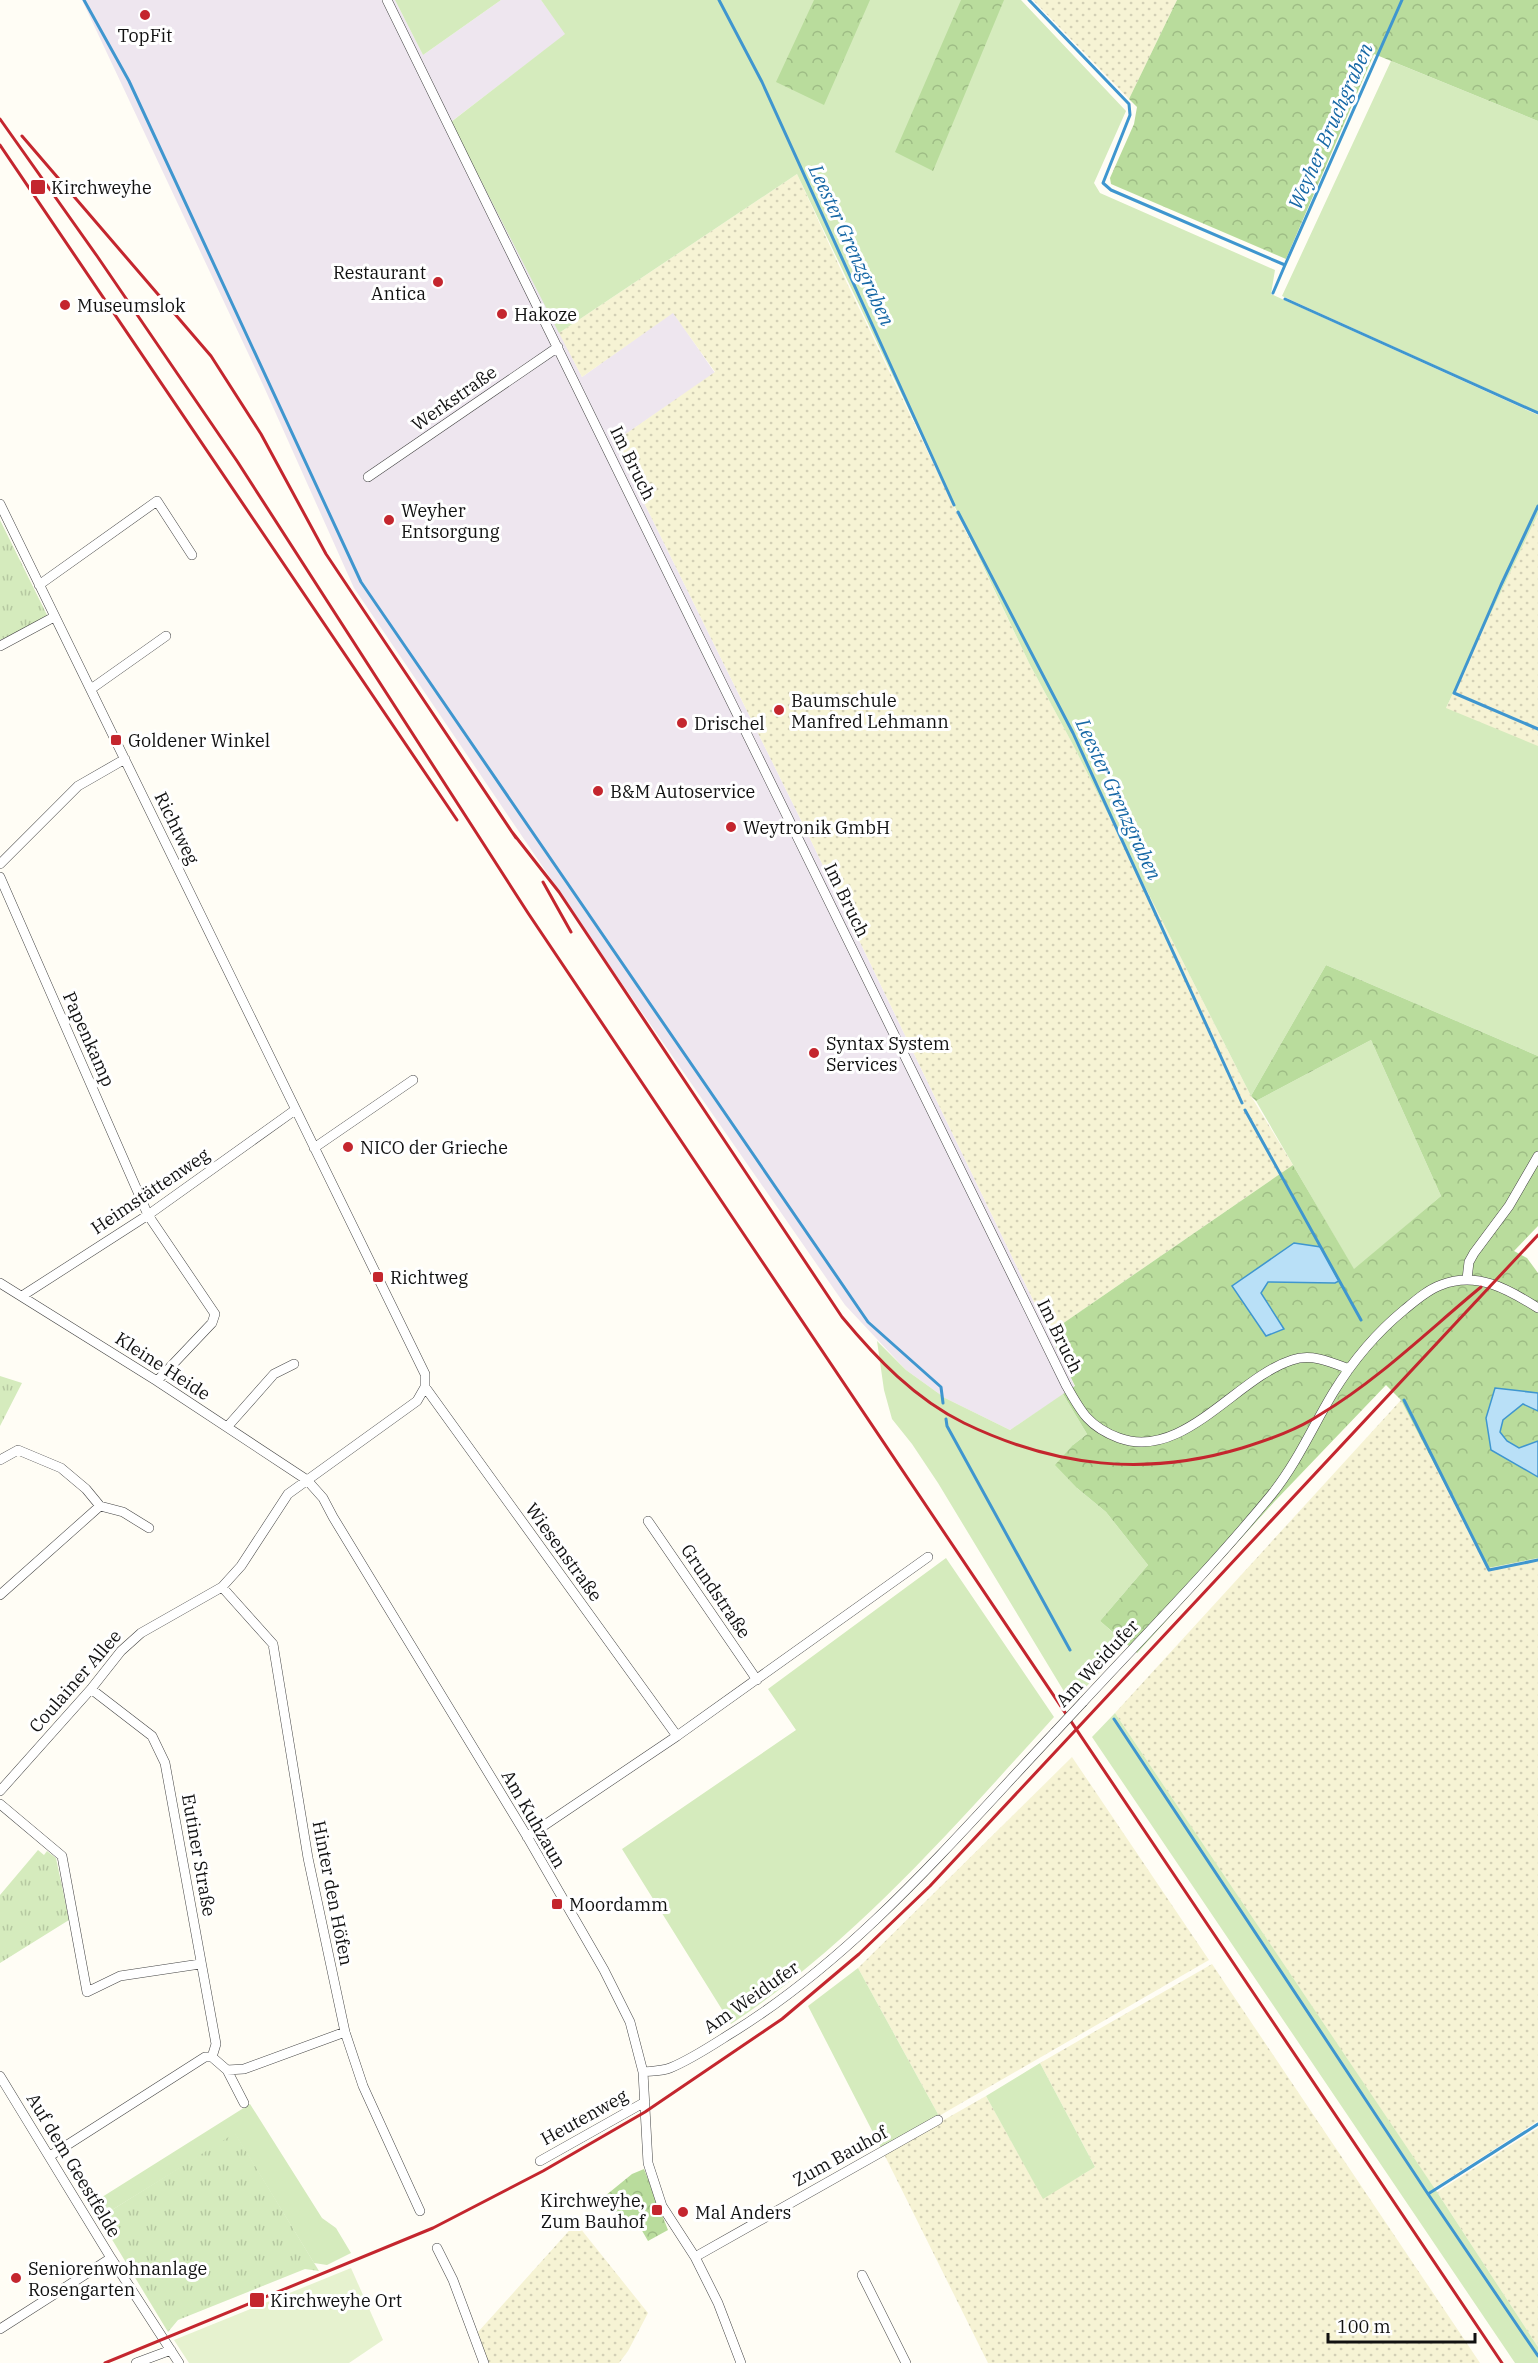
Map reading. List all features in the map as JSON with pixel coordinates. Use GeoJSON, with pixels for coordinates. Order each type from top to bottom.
{"type":"FeatureCollection","features":[{"type":"Feature","properties":{"kind":"street","name":"Im Bruch"},"geometry":{"type":"LineString","coordinates":[[387,0],[1080,1411],[1093,1425],[1110,1434],[1137,1443],[1151,1443],[1181,1432],[1276,1367],[1293,1359],[1320,1358],[1349,1369]]}},
{"type":"Feature","properties":{"kind":"street","name":"Werkstraße"},"geometry":{"type":"LineString","coordinates":[[368,477],[558,347]]}},
{"type":"Feature","properties":{"kind":"street"},"geometry":{"type":"LineString","coordinates":[[39,585],[157,501],[192,555]]}},
{"type":"Feature","properties":{"kind":"street","name":"Richtweg"},"geometry":{"type":"LineString","coordinates":[[1,507],[425,1374],[425,1387]]}},
{"type":"Feature","properties":{"kind":"street"},"geometry":{"type":"LineString","coordinates":[[0,646],[54,616]]}},
{"type":"Feature","properties":{"kind":"street"},"geometry":{"type":"LineString","coordinates":[[90,689],[166,636]]}},
{"type":"Feature","properties":{"kind":"street"},"geometry":{"type":"LineString","coordinates":[[0,864],[78,786],[125,759]]}},
{"type":"Feature","properties":{"kind":"street","name":"Papenkamp"},"geometry":{"type":"LineString","coordinates":[[0,877],[148,1215],[215,1314],[212,1323],[157,1381]]}},
{"type":"Feature","properties":{"kind":"street"},"geometry":{"type":"LineString","coordinates":[[314,1148],[413,1080]]}},
{"type":"Feature","properties":{"kind":"street","name":"Heimstättenweg"},"geometry":{"type":"LineString","coordinates":[[22,1296],[148,1215],[296,1110]]}},
{"type":"Feature","properties":{"kind":"street"},"geometry":{"type":"LineString","coordinates":[[1467,1279],[1469,1262],[1474,1253],[1514,1199],[1538,1156]]}},
{"type":"Feature","properties":{"kind":"street","name":"Am Weidufer"},"geometry":{"type":"LineString","coordinates":[[643,2072],[669,2069],[757,2018],[861,1934],[927,1869],[1180,1598],[1274,1492],[1349,1369],[1388,1323],[1419,1297],[1439,1285],[1467,1279],[1493,1284],[1538,1308]]}},
{"type":"Feature","properties":{"kind":"street","name":"Kleine Heide"},"geometry":{"type":"LineString","coordinates":[[0,1283],[228,1426],[307,1480]]}},
{"type":"Feature","properties":{"kind":"street"},"geometry":{"type":"LineString","coordinates":[[228,1426],[274,1374],[294,1364]]}},
{"type":"Feature","properties":{"kind":"street"},"geometry":{"type":"LineString","coordinates":[[307,1480],[417,1401],[425,1387]]}},
{"type":"Feature","properties":{"kind":"street","name":"Wiesenstraße"},"geometry":{"type":"LineString","coordinates":[[425,1387],[677,1736]]}},
{"type":"Feature","properties":{"kind":"street"},"geometry":{"type":"LineString","coordinates":[[0,1460],[18,1450],[61,1468],[86,1489],[100,1506],[123,1512],[149,1528]]}},
{"type":"Feature","properties":{"kind":"street","name":"Coulainer Allee"},"geometry":{"type":"LineString","coordinates":[[0,1791],[91,1689],[121,1651],[141,1633],[222,1587],[241,1566],[288,1494],[307,1480]]}},
{"type":"Feature","properties":{"kind":"street","name":"Am Kuhzaun"},"geometry":{"type":"LineString","coordinates":[[307,1480],[323,1498],[527,1837],[604,1970],[630,2022],[643,2072],[648,2163],[663,2206],[694,2257],[718,2303],[741,2363]]}},
{"type":"Feature","properties":{"kind":"street"},"geometry":{"type":"LineString","coordinates":[[0,1595],[100,1506]]}},
{"type":"Feature","properties":{"kind":"street","name":"Grundstraße"},"geometry":{"type":"LineString","coordinates":[[648,1521],[757,1680]]}},
{"type":"Feature","properties":{"kind":"street"},"geometry":{"type":"LineString","coordinates":[[527,1837],[677,1736],[928,1557]]}},
{"type":"Feature","properties":{"kind":"street","name":"Hinter den Höfen"},"geometry":{"type":"LineString","coordinates":[[222,1587],[273,1644],[308,1858],[345,2032],[363,2086],[420,2211]]}},
{"type":"Feature","properties":{"kind":"street","name":"Eutiner Straße"},"geometry":{"type":"LineString","coordinates":[[91,1689],[152,1736],[165,1763],[216,2044],[212,2057]]}},
{"type":"Feature","properties":{"kind":"street"},"geometry":{"type":"LineString","coordinates":[[0,1804],[62,1856],[87,1992],[120,1976],[200,1964]]}},
{"type":"Feature","properties":{"kind":"street"},"geometry":{"type":"LineString","coordinates":[[227,2070],[244,2069],[345,2032]]}},
{"type":"Feature","properties":{"kind":"street"},"geometry":{"type":"LineString","coordinates":[[50,2156],[205,2057],[212,2057],[227,2070],[244,2103]]}},
{"type":"Feature","properties":{"kind":"street","name":"Auf dem Geestfelde"},"geometry":{"type":"LineString","coordinates":[[0,2076],[111,2258],[179,2363]]}},
{"type":"Feature","properties":{"kind":"street","name":"Heutenweg"},"geometry":{"type":"LineString","coordinates":[[540,2161],[645,2102]]}},
{"type":"Feature","properties":{"kind":"street","name":"Zum Bauhof"},"geometry":{"type":"LineString","coordinates":[[694,2257],[938,2120]]}},
{"type":"Feature","properties":{"kind":"street"},"geometry":{"type":"LineString","coordinates":[[437,2248],[453,2280],[484,2363]]}},
{"type":"Feature","properties":{"kind":"street"},"geometry":{"type":"LineString","coordinates":[[0,2329],[111,2258]]}},
{"type":"Feature","properties":{"kind":"street"},"geometry":{"type":"LineString","coordinates":[[862,2275],[906,2363]]}},
{"type":"Feature","properties":{"kind":"street"},"geometry":{"type":"LineString","coordinates":[[136,2363],[171,2350]]}},
{"type":"Feature","properties":{"kind":"shaded area"},"geometry":{"type":"Polygon","coordinates":[[[82,0],[395,0],[423,55],[501,0],[541,0],[566,34],[452,121],[582,377],[673,312],[715,373],[614,442],[800,818],[1075,1387],[1010,1430],[945,1398],[906,1370],[845,1305],[614,972],[354,588],[264,387],[82,0]]]}},
{"type":"Feature","properties":{"kind":"shaded area"},"geometry":{"type":"Polygon","coordinates":[[[1033,0],[1177,0],[1129,99],[1033,0]]]}},
{"type":"Feature","properties":{"kind":"shaded area"},"geometry":{"type":"Polygon","coordinates":[[[797,174],[1029,663],[1251,1096],[1293,1165],[1049,1333],[800,818],[614,442],[715,372],[673,313],[582,377],[559,333],[797,174]]]}},
{"type":"Feature","properties":{"kind":"shaded area"},"geometry":{"type":"Polygon","coordinates":[[[1538,514],[1538,1056],[1446,708],[1538,514]]]}},
{"type":"Feature","properties":{"kind":"shaded area"},"geometry":{"type":"Polygon","coordinates":[[[1401,1400],[1488,1568],[1538,1558],[1538,2121],[1434,2188],[1115,1713],[1401,1400]]]}},
{"type":"Feature","properties":{"kind":"shaded area"},"geometry":{"type":"Polygon","coordinates":[[[1072,1757],[1209,1960],[939,2116],[858,1968],[1072,1757]]]}},
{"type":"Feature","properties":{"kind":"shaded area"},"geometry":{"type":"Polygon","coordinates":[[[1212,1964],[1480,2363],[988,2363],[884,2154],[986,2096],[1043,2198],[1095,2167],[1040,2063],[1212,1964]]]}},
{"type":"Feature","properties":{"kind":"shaded area"},"geometry":{"type":"Polygon","coordinates":[[[1538,2128],[1538,2347],[1437,2192],[1538,2128]]]}},
{"type":"Feature","properties":{"kind":"shaded area"},"geometry":{"type":"Polygon","coordinates":[[[576,2223],[648,2313],[628,2351],[619,2363],[488,2363],[478,2332],[576,2223]]]}},
{"type":"Feature","properties":{"kind":"green space"},"geometry":{"type":"Polygon","coordinates":[[[395,0],[501,0],[423,55],[395,0]]]}},
{"type":"Feature","properties":{"kind":"green space"},"geometry":{"type":"Polygon","coordinates":[[[541,0],[1021,0],[1126,111],[1094,183],[1100,193],[1275,270],[1271,294],[1538,415],[1538,514],[1446,708],[1538,746],[1538,1056],[1326,965],[1251,1096],[1029,663],[797,174],[559,333],[451,122],[565,34],[541,0]]]}},
{"type":"Feature","properties":{"kind":"green space"},"geometry":{"type":"Polygon","coordinates":[[[814,0],[870,0],[824,105],[776,82],[814,0]]]}},
{"type":"Feature","properties":{"kind":"green space"},"geometry":{"type":"Polygon","coordinates":[[[961,0],[1004,0],[933,171],[895,152],[961,0]]]}},
{"type":"Feature","properties":{"kind":"green space"},"geometry":{"type":"Polygon","coordinates":[[[1177,0],[1538,0],[1538,121],[1374,54],[1286,259],[1111,184],[1110,178],[1134,124],[1137,107],[1129,99],[1177,0]]]}},
{"type":"Feature","properties":{"kind":"green space"},"geometry":{"type":"Polygon","coordinates":[[[1391,61],[1538,121],[1538,412],[1282,296],[1391,61]]]}},
{"type":"Feature","properties":{"kind":"green space"},"geometry":{"type":"Polygon","coordinates":[[[0,520],[48,617],[0,640],[0,520]]]}},
{"type":"Feature","properties":{"kind":"green space"},"geometry":{"type":"Polygon","coordinates":[[[1326,965],[1538,1056],[1538,1226],[1514,1251],[1527,1258],[1538,1273],[1538,1558],[1488,1568],[1401,1400],[1386,1385],[1274,1502],[1137,1653],[1100,1621],[1148,1565],[1106,1512],[1077,1488],[1055,1465],[1073,1445],[1087,1434],[1063,1394],[1075,1386],[1049,1333],[1293,1165],[1354,1269],[1441,1196],[1371,1040],[1256,1101],[1251,1096],[1326,965]]]}},
{"type":"Feature","properties":{"kind":"green space"},"geometry":{"type":"Polygon","coordinates":[[[1371,1040],[1441,1196],[1354,1270],[1256,1101],[1371,1040]]]}},
{"type":"Feature","properties":{"kind":"green space"},"geometry":{"type":"Polygon","coordinates":[[[877,1341],[906,1370],[945,1398],[1010,1430],[1063,1394],[1087,1434],[1073,1445],[1077,1488],[1106,1512],[1148,1565],[1100,1621],[1126,1644],[1071,1703],[938,1483],[892,1419],[884,1390],[877,1341]]]}},
{"type":"Feature","properties":{"kind":"green space"},"geometry":{"type":"Polygon","coordinates":[[[0,1376],[22,1383],[0,1426],[0,1376]]]}},
{"type":"Feature","properties":{"kind":"green space"},"geometry":{"type":"Polygon","coordinates":[[[946,1558],[1054,1717],[980,1799],[902,1881],[861,1920],[776,1992],[731,2024],[622,1849],[796,1730],[768,1689],[946,1558]]]}},
{"type":"Feature","properties":{"kind":"green space"},"geometry":{"type":"Polygon","coordinates":[[[1115,1713],[1437,2192],[1538,2347],[1538,2363],[1515,2363],[1092,1737],[1115,1713]]]}},
{"type":"Feature","properties":{"kind":"green space"},"geometry":{"type":"Polygon","coordinates":[[[38,1850],[44,1855],[47,1851],[56,1858],[69,1920],[0,1963],[0,1895],[38,1850]]]}},
{"type":"Feature","properties":{"kind":"green space"},"geometry":{"type":"Polygon","coordinates":[[[858,1968],[939,2116],[881,2148],[808,2006],[858,1968]]]}},
{"type":"Feature","properties":{"kind":"green space"},"geometry":{"type":"Polygon","coordinates":[[[1040,2063],[1095,2167],[1043,2199],[986,2096],[1040,2063]]]}},
{"type":"Feature","properties":{"kind":"green space"},"geometry":{"type":"Polygon","coordinates":[[[250,2104],[322,2218],[336,2228],[351,2253],[327,2265],[314,2263],[235,2134],[99,2218],[91,2204],[250,2104]]]}},
{"type":"Feature","properties":{"kind":"green space"},"geometry":{"type":"Polygon","coordinates":[[[235,2133],[319,2271],[305,2269],[178,2320],[168,2332],[99,2218],[235,2133]]]}},
{"type":"Feature","properties":{"kind":"green space"},"geometry":{"type":"Polygon","coordinates":[[[644,2169],[668,2230],[648,2241],[633,2215],[620,2221],[605,2196],[632,2174],[644,2169]]]}},
{"type":"Feature","properties":{"kind":"green space"},"geometry":{"type":"Polygon","coordinates":[[[351,2268],[383,2340],[349,2363],[189,2363],[174,2340],[351,2268]]]}},
{"type":"Feature","properties":{"kind":"water"},"geometry":{"type":"Polygon","coordinates":[[[1294,1243],[1321,1247],[1339,1281],[1335,1283],[1268,1282],[1261,1293],[1284,1329],[1266,1336],[1232,1286],[1294,1243]]]}},
{"type":"Feature","properties":{"kind":"water"},"geometry":{"type":"Polygon","coordinates":[[[1495,1388],[1538,1393],[1538,1411],[1523,1404],[1503,1420],[1500,1432],[1507,1441],[1519,1448],[1538,1441],[1538,1477],[1491,1450],[1486,1418],[1495,1388]]]}},
{"type":"Feature","properties":{"kind":"waterway"},"geometry":{"type":"LineString","coordinates":[[84,0],[129,81],[361,582],[868,1322],[941,1387],[943,1403]]}},
{"type":"Feature","properties":{"kind":"waterway","name":"Leester Grenzgraben"},"geometry":{"type":"LineString","coordinates":[[719,0],[762,82],[954,505]]}},
{"type":"Feature","properties":{"kind":"waterway"},"geometry":{"type":"LineString","coordinates":[[1029,0],[1129,104],[1130,115],[1103,183],[1111,190],[1285,265],[1273,293]]}},
{"type":"Feature","properties":{"kind":"waterway","name":"Weyher Bruchgraben"},"geometry":{"type":"LineString","coordinates":[[1285,265],[1402,0]]}},
{"type":"Feature","properties":{"kind":"waterway","name":"Weyher Bruchgraben"},"geometry":{"type":"LineString","coordinates":[[1285,299],[1538,413]]}},
{"type":"Feature","properties":{"kind":"waterway","name":"Weyher Bruchgraben"},"geometry":{"type":"LineString","coordinates":[[1538,506],[1454,693],[1538,729]]}},
{"type":"Feature","properties":{"kind":"waterway","name":"Leester Grenzgraben"},"geometry":{"type":"LineString","coordinates":[[958,512],[1073,733],[1242,1103]]}},
{"type":"Feature","properties":{"kind":"waterway","name":"Leester Grenzgraben"},"geometry":{"type":"LineString","coordinates":[[1245,1110],[1361,1320]]}},
{"type":"Feature","properties":{"kind":"waterway","name":"Leester Grenzgraben"},"geometry":{"type":"LineString","coordinates":[[1404,1400],[1489,1570],[1538,1560]]}},
{"type":"Feature","properties":{"kind":"waterway"},"geometry":{"type":"LineString","coordinates":[[946,1419],[947,1426],[1070,1650]]}},
{"type":"Feature","properties":{"kind":"waterway"},"geometry":{"type":"LineString","coordinates":[[1114,1719],[1428,2194],[1538,2356]]}},
{"type":"Feature","properties":{"kind":"waterway"},"geometry":{"type":"LineString","coordinates":[[1428,2194],[1538,2124]]}},
{"type":"Feature","properties":{"kind":"railway"},"geometry":{"type":"LineString","coordinates":[[0,119],[237,461],[528,913],[1502,2363]]}},
{"type":"Feature","properties":{"kind":"railway"},"geometry":{"type":"LineString","coordinates":[[22,136],[211,356],[261,434],[326,554],[516,838]]}},
{"type":"Feature","properties":{"kind":"railway"},"geometry":{"type":"LineString","coordinates":[[0,145],[457,820]]}},
{"type":"Feature","properties":{"kind":"railway"},"geometry":{"type":"LineString","coordinates":[[512,832],[559,892],[842,1317],[913,1390],[964,1423],[1032,1450],[1101,1463],[1170,1463],[1242,1448],[1293,1429],[1342,1401],[1383,1370],[1481,1287]]}},
{"type":"Feature","properties":{"kind":"railway"},"geometry":{"type":"LineString","coordinates":[[543,882],[571,932]]}},
{"type":"Feature","properties":{"kind":"railway"},"geometry":{"type":"LineString","coordinates":[[105,2363],[433,2228],[543,2171],[645,2112],[782,2019],[859,1954],[930,1886],[1538,1235]]}},
{"type":"Feature","properties":{"kind":"place","name":"TopFit"},"geometry":{"type":"Point","coordinates":[145,15]}},
{"type":"Feature","properties":{"kind":"place","name":"Kirchweyhe"},"geometry":{"type":"Point","coordinates":[38,187]}},
{"type":"Feature","properties":{"kind":"place","name":"Restaurant Antica"},"geometry":{"type":"Point","coordinates":[438,282]}},
{"type":"Feature","properties":{"kind":"place","name":"Museumslok"},"geometry":{"type":"Point","coordinates":[65,305]}},
{"type":"Feature","properties":{"kind":"place","name":"Hakoze"},"geometry":{"type":"Point","coordinates":[502,314]}},
{"type":"Feature","properties":{"kind":"place","name":"Weyher Entsorgung"},"geometry":{"type":"Point","coordinates":[389,520]}},
{"type":"Feature","properties":{"kind":"place","name":"Baumschule Manfred Lehmann"},"geometry":{"type":"Point","coordinates":[779,710]}},
{"type":"Feature","properties":{"kind":"place","name":"Drischel"},"geometry":{"type":"Point","coordinates":[682,723]}},
{"type":"Feature","properties":{"kind":"place","name":"Goldener Winkel"},"geometry":{"type":"Point","coordinates":[116,740]}},
{"type":"Feature","properties":{"kind":"place","name":"B&M Autoservice"},"geometry":{"type":"Point","coordinates":[598,791]}},
{"type":"Feature","properties":{"kind":"place","name":"Weytronik GmbH"},"geometry":{"type":"Point","coordinates":[731,827]}},
{"type":"Feature","properties":{"kind":"place","name":"Syntax System Services"},"geometry":{"type":"Point","coordinates":[814,1053]}},
{"type":"Feature","properties":{"kind":"place","name":"NICO der Grieche"},"geometry":{"type":"Point","coordinates":[348,1147]}},
{"type":"Feature","properties":{"kind":"place","name":"Richtweg"},"geometry":{"type":"Point","coordinates":[378,1277]}},
{"type":"Feature","properties":{"kind":"place","name":"Moordamm"},"geometry":{"type":"Point","coordinates":[557,1904]}},
{"type":"Feature","properties":{"kind":"place","name":"Kirchweyhe, Zum Bauhof"},"geometry":{"type":"Point","coordinates":[657,2210]}},
{"type":"Feature","properties":{"kind":"place","name":"Mal Anders"},"geometry":{"type":"Point","coordinates":[683,2212]}},
{"type":"Feature","properties":{"kind":"place","name":"Seniorenwohnanlage Rosengarten"},"geometry":{"type":"Point","coordinates":[16,2278]}},
{"type":"Feature","properties":{"kind":"place","name":"Kirchweyhe Ort"},"geometry":{"type":"Point","coordinates":[257,2300]}}]}
